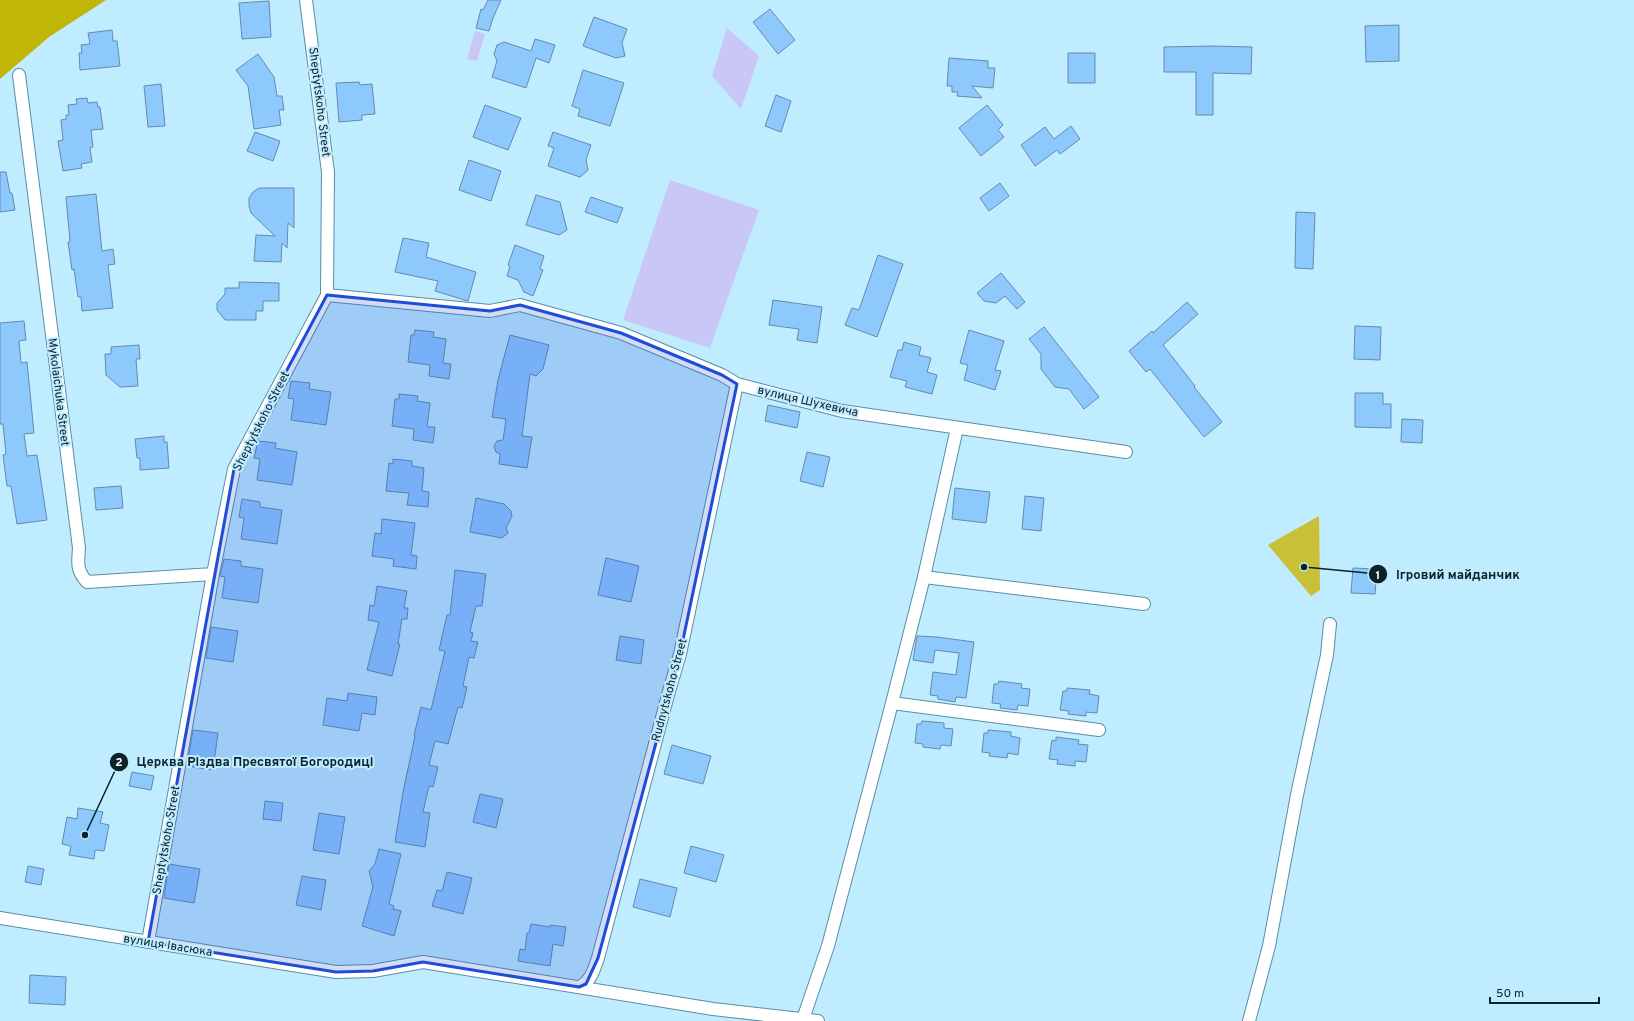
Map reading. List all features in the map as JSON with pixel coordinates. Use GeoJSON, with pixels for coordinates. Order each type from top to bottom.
{"type":"FeatureCollection","features":[{"type":"Feature","properties":{"kind":"street","name":"Sheptytskoho Street"},"geometry":{"type":"LineString","coordinates":[[148,942],[213,574],[234,469],[327,295],[328,172],[306,0]]}},
{"type":"Feature","properties":{"kind":"street","name":"Mykolaichuka Street"},"geometry":{"type":"LineString","coordinates":[[19,75],[79,548],[77,565],[80,575],[87,582],[213,574]]}},
{"type":"Feature","properties":{"kind":"street","name":"вулиця Шухевича"},"geometry":{"type":"LineString","coordinates":[[327,295],[490,311],[520,304],[621,334],[722,374],[737,384],[842,411],[1126,452]]}},
{"type":"Feature","properties":{"kind":"street","name":"Rudnytskoho Street"},"geometry":{"type":"LineString","coordinates":[[579,987],[586,984],[591,977],[598,958],[680,654],[737,384]]}},
{"type":"Feature","properties":{"kind":"street"},"geometry":{"type":"LineString","coordinates":[[803,1019],[828,946],[892,703],[924,577],[957,428]]}},
{"type":"Feature","properties":{"kind":"street"},"geometry":{"type":"LineString","coordinates":[[924,577],[1144,604]]}},
{"type":"Feature","properties":{"kind":"street"},"geometry":{"type":"LineString","coordinates":[[1249,1021],[1269,946],[1297,795],[1327,655],[1330,624]]}},
{"type":"Feature","properties":{"kind":"street"},"geometry":{"type":"LineString","coordinates":[[892,703],[1099,730]]}},
{"type":"Feature","properties":{"kind":"street","name":"вулиця Івасюка"},"geometry":{"type":"LineString","coordinates":[[0,918],[336,972],[372,972],[423,962],[713,1009],[818,1021]]}},
{"type":"Feature","properties":{"kind":"highlighted area"},"geometry":{"type":"Polygon","coordinates":[[[327,295],[490,311],[520,305],[621,333],[722,375],[737,384],[680,654],[598,958],[586,984],[579,987],[423,962],[373,971],[336,972],[148,942],[234,469],[327,295]]]}},
{"type":"Feature","properties":{"kind":"shaded area"},"geometry":{"type":"Polygon","coordinates":[[[0,0],[106,0],[49,37],[0,79],[0,0]]]}},
{"type":"Feature","properties":{"kind":"shaded area"},"geometry":{"type":"Polygon","coordinates":[[[1319,516],[1320,590],[1311,596],[1268,545],[1319,516]]]}},
{"type":"Feature","properties":{"kind":"water"},"geometry":{"type":"Polygon","coordinates":[[[727,28],[759,56],[741,109],[712,76],[727,28]]]}},
{"type":"Feature","properties":{"kind":"water"},"geometry":{"type":"Polygon","coordinates":[[[475,31],[485,34],[477,61],[467,59],[475,31]]]}},
{"type":"Feature","properties":{"kind":"water"},"geometry":{"type":"Polygon","coordinates":[[[670,180],[759,210],[710,348],[623,320],[670,180]]]}},
{"type":"Feature","properties":{"kind":"building"},"geometry":{"type":"Polygon","coordinates":[[[488,0],[501,0],[489,31],[476,28],[481,9],[483,10],[488,0]]]}},
{"type":"Feature","properties":{"kind":"building"},"geometry":{"type":"Polygon","coordinates":[[[269,1],[271,37],[242,39],[239,3],[269,1]]]}},
{"type":"Feature","properties":{"kind":"building"},"geometry":{"type":"Polygon","coordinates":[[[770,9],[795,40],[778,54],[753,22],[770,9]]]}},
{"type":"Feature","properties":{"kind":"building"},"geometry":{"type":"Polygon","coordinates":[[[594,17],[627,29],[622,43],[625,56],[616,58],[583,46],[594,17]]]}},
{"type":"Feature","properties":{"kind":"building"},"geometry":{"type":"Polygon","coordinates":[[[1399,25],[1399,61],[1366,62],[1365,26],[1399,25]]]}},
{"type":"Feature","properties":{"kind":"building"},"geometry":{"type":"Polygon","coordinates":[[[112,30],[113,41],[117,41],[120,66],[80,70],[79,53],[82,53],[81,45],[90,44],[88,33],[112,30]]]}},
{"type":"Feature","properties":{"kind":"building"},"geometry":{"type":"Polygon","coordinates":[[[535,39],[555,45],[549,63],[536,58],[526,88],[492,77],[497,61],[494,54],[497,45],[504,42],[531,51],[535,39]]]}},
{"type":"Feature","properties":{"kind":"building"},"geometry":{"type":"Polygon","coordinates":[[[1164,47],[1252,47],[1251,74],[1213,73],[1213,115],[1196,115],[1196,72],[1164,72],[1164,47]]]}},
{"type":"Feature","properties":{"kind":"building"},"geometry":{"type":"Polygon","coordinates":[[[1068,53],[1095,53],[1095,83],[1068,83],[1068,53]]]}},
{"type":"Feature","properties":{"kind":"building"},"geometry":{"type":"Polygon","coordinates":[[[258,54],[274,77],[277,96],[282,96],[284,110],[279,110],[281,125],[254,129],[248,86],[236,70],[258,54]]]}},
{"type":"Feature","properties":{"kind":"building"},"geometry":{"type":"Polygon","coordinates":[[[949,58],[988,61],[988,68],[995,68],[993,88],[972,86],[982,98],[957,96],[958,92],[952,92],[952,86],[947,86],[949,58]]]}},
{"type":"Feature","properties":{"kind":"building"},"geometry":{"type":"Polygon","coordinates":[[[583,70],[624,83],[610,126],[578,116],[580,109],[572,106],[583,70]]]}},
{"type":"Feature","properties":{"kind":"building"},"geometry":{"type":"Polygon","coordinates":[[[359,82],[360,85],[372,84],[375,114],[362,115],[362,120],[339,122],[336,83],[359,82]]]}},
{"type":"Feature","properties":{"kind":"building"},"geometry":{"type":"Polygon","coordinates":[[[161,84],[165,126],[148,127],[144,86],[161,84]]]}},
{"type":"Feature","properties":{"kind":"building"},"geometry":{"type":"Polygon","coordinates":[[[776,95],[791,101],[781,132],[765,126],[776,95]]]}},
{"type":"Feature","properties":{"kind":"building"},"geometry":{"type":"Polygon","coordinates":[[[87,98],[88,103],[97,102],[98,107],[100,107],[103,129],[91,130],[93,147],[90,148],[92,162],[81,164],[82,168],[63,171],[58,141],[63,140],[61,120],[66,119],[66,115],[69,115],[68,105],[77,104],[76,99],[87,98]]]}},
{"type":"Feature","properties":{"kind":"building"},"geometry":{"type":"Polygon","coordinates":[[[485,105],[521,118],[508,150],[473,137],[485,105]]]}},
{"type":"Feature","properties":{"kind":"building"},"geometry":{"type":"Polygon","coordinates":[[[987,105],[1003,125],[998,130],[1004,137],[981,156],[959,128],[987,105]]]}},
{"type":"Feature","properties":{"kind":"building"},"geometry":{"type":"Polygon","coordinates":[[[1071,126],[1080,139],[1060,154],[1057,150],[1035,166],[1021,145],[1045,127],[1054,139],[1071,126]]]}},
{"type":"Feature","properties":{"kind":"building"},"geometry":{"type":"Polygon","coordinates":[[[255,132],[280,141],[273,161],[247,151],[255,132]]]}},
{"type":"Feature","properties":{"kind":"building"},"geometry":{"type":"Polygon","coordinates":[[[553,132],[591,145],[586,160],[588,170],[580,177],[548,166],[554,148],[548,146],[553,132]]]}},
{"type":"Feature","properties":{"kind":"building"},"geometry":{"type":"Polygon","coordinates":[[[469,160],[501,171],[491,201],[459,190],[469,160]]]}},
{"type":"Feature","properties":{"kind":"building"},"geometry":{"type":"Polygon","coordinates":[[[0,172],[6,172],[15,210],[0,212],[0,172]]]}},
{"type":"Feature","properties":{"kind":"building"},"geometry":{"type":"Polygon","coordinates":[[[1000,183],[1009,196],[989,211],[980,198],[1000,183]]]}},
{"type":"Feature","properties":{"kind":"building"},"geometry":{"type":"Polygon","coordinates":[[[259,188],[294,188],[294,228],[288,223],[287,248],[282,243],[281,262],[254,261],[256,235],[275,236],[251,213],[249,198],[253,192],[259,188]]]}},
{"type":"Feature","properties":{"kind":"building"},"geometry":{"type":"Polygon","coordinates":[[[96,194],[102,251],[113,249],[115,264],[108,265],[113,308],[82,311],[81,297],[78,297],[68,242],[70,241],[66,197],[96,194]]]}},
{"type":"Feature","properties":{"kind":"building"},"geometry":{"type":"Polygon","coordinates":[[[536,195],[560,202],[567,230],[559,235],[526,225],[536,195]]]}},
{"type":"Feature","properties":{"kind":"building"},"geometry":{"type":"Polygon","coordinates":[[[591,197],[623,208],[617,223],[585,212],[591,197]]]}},
{"type":"Feature","properties":{"kind":"building"},"geometry":{"type":"Polygon","coordinates":[[[1296,212],[1315,213],[1313,269],[1295,268],[1296,212]]]}},
{"type":"Feature","properties":{"kind":"building"},"geometry":{"type":"Polygon","coordinates":[[[403,238],[429,243],[426,257],[476,272],[468,301],[435,291],[438,281],[395,272],[403,238]]]}},
{"type":"Feature","properties":{"kind":"building"},"geometry":{"type":"Polygon","coordinates":[[[515,245],[544,256],[540,269],[543,270],[533,296],[524,292],[518,280],[507,276],[510,266],[508,265],[515,245]]]}},
{"type":"Feature","properties":{"kind":"building"},"geometry":{"type":"Polygon","coordinates":[[[878,255],[903,264],[877,337],[845,325],[852,308],[859,310],[878,255]]]}},
{"type":"Feature","properties":{"kind":"building"},"geometry":{"type":"Polygon","coordinates":[[[1001,273],[1025,302],[1017,309],[1005,296],[996,303],[984,301],[977,293],[1001,273]]]}},
{"type":"Feature","properties":{"kind":"building"},"geometry":{"type":"Polygon","coordinates":[[[239,282],[279,283],[279,301],[263,301],[263,311],[256,311],[256,320],[225,320],[217,310],[217,303],[225,294],[225,288],[239,288],[239,282]]]}},
{"type":"Feature","properties":{"kind":"building"},"geometry":{"type":"Polygon","coordinates":[[[773,300],[822,307],[817,343],[797,340],[799,329],[769,325],[773,300]]]}},
{"type":"Feature","properties":{"kind":"building"},"geometry":{"type":"Polygon","coordinates":[[[1187,302],[1198,314],[1163,345],[1222,422],[1204,437],[1150,369],[1146,372],[1129,351],[1152,331],[1153,333],[1187,302]]]}},
{"type":"Feature","properties":{"kind":"building"},"geometry":{"type":"Polygon","coordinates":[[[24,321],[26,340],[19,341],[21,363],[27,362],[34,433],[24,434],[27,456],[37,455],[47,520],[17,524],[11,486],[7,486],[3,455],[6,454],[3,424],[0,424],[0,323],[24,321]]]}},
{"type":"Feature","properties":{"kind":"building"},"geometry":{"type":"Polygon","coordinates":[[[1355,326],[1381,327],[1380,360],[1354,359],[1355,326]]]}},
{"type":"Feature","properties":{"kind":"building"},"geometry":{"type":"Polygon","coordinates":[[[1044,327],[1099,397],[1084,409],[1069,389],[1055,387],[1041,369],[1041,354],[1029,339],[1044,327]]]}},
{"type":"Feature","properties":{"kind":"building"},"geometry":{"type":"Polygon","coordinates":[[[415,330],[434,332],[433,337],[446,339],[443,363],[451,364],[449,379],[429,376],[430,365],[408,362],[411,335],[414,335],[415,330]]]}},
{"type":"Feature","properties":{"kind":"building"},"geometry":{"type":"Polygon","coordinates":[[[969,330],[1004,341],[995,370],[1001,371],[995,390],[964,380],[968,365],[960,363],[969,330]]]}},
{"type":"Feature","properties":{"kind":"building"},"geometry":{"type":"Polygon","coordinates":[[[510,335],[549,345],[543,369],[536,376],[530,374],[522,436],[532,437],[527,468],[499,464],[500,454],[496,452],[494,446],[497,441],[503,440],[506,419],[492,417],[498,380],[510,335]]]}},
{"type":"Feature","properties":{"kind":"building"},"geometry":{"type":"Polygon","coordinates":[[[904,342],[921,347],[919,355],[931,358],[927,372],[937,375],[932,394],[905,387],[907,381],[890,377],[898,350],[902,350],[904,342]]]}},
{"type":"Feature","properties":{"kind":"building"},"geometry":{"type":"Polygon","coordinates":[[[139,345],[140,359],[136,359],[138,386],[120,387],[106,375],[105,354],[111,354],[111,347],[139,345]]]}},
{"type":"Feature","properties":{"kind":"building"},"geometry":{"type":"Polygon","coordinates":[[[291,381],[310,383],[309,389],[331,392],[326,425],[291,420],[294,399],[288,398],[291,381]]]}},
{"type":"Feature","properties":{"kind":"building"},"geometry":{"type":"Polygon","coordinates":[[[1355,393],[1383,393],[1383,404],[1391,404],[1391,428],[1355,427],[1355,393]]]}},
{"type":"Feature","properties":{"kind":"building"},"geometry":{"type":"Polygon","coordinates":[[[399,394],[418,396],[417,401],[430,403],[427,427],[435,427],[433,443],[413,440],[414,429],[392,426],[395,399],[399,399],[399,394]]]}},
{"type":"Feature","properties":{"kind":"building"},"geometry":{"type":"Polygon","coordinates":[[[768,405],[800,412],[797,428],[765,421],[768,405]]]}},
{"type":"Feature","properties":{"kind":"building"},"geometry":{"type":"Polygon","coordinates":[[[1402,419],[1423,420],[1422,443],[1401,442],[1402,419]]]}},
{"type":"Feature","properties":{"kind":"building"},"geometry":{"type":"Polygon","coordinates":[[[164,436],[164,442],[167,442],[169,468],[140,470],[140,458],[137,458],[135,439],[164,436]]]}},
{"type":"Feature","properties":{"kind":"building"},"geometry":{"type":"Polygon","coordinates":[[[258,441],[276,443],[275,448],[297,452],[292,485],[257,480],[260,459],[254,458],[258,441]]]}},
{"type":"Feature","properties":{"kind":"building"},"geometry":{"type":"Polygon","coordinates":[[[807,452],[830,457],[823,487],[800,481],[807,452]]]}},
{"type":"Feature","properties":{"kind":"building"},"geometry":{"type":"Polygon","coordinates":[[[393,459],[412,461],[412,466],[424,468],[422,491],[429,492],[428,507],[407,505],[409,493],[386,491],[389,463],[393,464],[393,459]]]}},
{"type":"Feature","properties":{"kind":"building"},"geometry":{"type":"Polygon","coordinates":[[[121,486],[123,508],[96,510],[94,488],[121,486]]]}},
{"type":"Feature","properties":{"kind":"building"},"geometry":{"type":"Polygon","coordinates":[[[955,488],[990,492],[986,523],[952,519],[955,488]]]}},
{"type":"Feature","properties":{"kind":"building"},"geometry":{"type":"Polygon","coordinates":[[[1025,496],[1044,498],[1041,531],[1022,529],[1025,496]]]}},
{"type":"Feature","properties":{"kind":"building"},"geometry":{"type":"Polygon","coordinates":[[[476,498],[504,504],[511,511],[512,516],[506,528],[508,533],[502,538],[470,532],[476,498]]]}},
{"type":"Feature","properties":{"kind":"building"},"geometry":{"type":"Polygon","coordinates":[[[242,499],[260,502],[260,507],[282,510],[277,544],[241,539],[244,518],[239,517],[242,499]]]}},
{"type":"Feature","properties":{"kind":"building"},"geometry":{"type":"Polygon","coordinates":[[[382,519],[415,523],[411,555],[417,556],[416,569],[393,566],[394,559],[372,556],[375,533],[381,534],[382,519]]]}},
{"type":"Feature","properties":{"kind":"building"},"geometry":{"type":"Polygon","coordinates":[[[606,558],[639,566],[631,602],[598,595],[606,558]]]}},
{"type":"Feature","properties":{"kind":"building"},"geometry":{"type":"Polygon","coordinates":[[[224,559],[241,561],[241,566],[263,569],[258,603],[222,598],[225,577],[220,576],[224,559]]]}},
{"type":"Feature","properties":{"kind":"building"},"geometry":{"type":"Polygon","coordinates":[[[1353,568],[1377,569],[1375,594],[1351,593],[1353,568]]]}},
{"type":"Feature","properties":{"kind":"building"},"geometry":{"type":"Polygon","coordinates":[[[455,570],[486,574],[482,606],[476,606],[470,632],[473,633],[471,641],[478,642],[474,658],[469,657],[463,686],[467,687],[462,708],[458,707],[448,744],[435,741],[429,765],[438,767],[433,787],[429,786],[423,812],[430,813],[425,847],[395,842],[403,792],[421,707],[431,710],[445,651],[439,650],[447,615],[450,615],[455,570]]]}},
{"type":"Feature","properties":{"kind":"building"},"geometry":{"type":"Polygon","coordinates":[[[377,586],[407,591],[404,608],[408,608],[407,619],[402,619],[398,644],[400,644],[392,676],[367,670],[379,622],[368,620],[370,605],[374,606],[377,586]]]}},
{"type":"Feature","properties":{"kind":"building"},"geometry":{"type":"Polygon","coordinates":[[[211,627],[238,631],[233,662],[206,658],[211,627]]]}},
{"type":"Feature","properties":{"kind":"building"},"geometry":{"type":"Polygon","coordinates":[[[620,636],[644,640],[641,664],[616,660],[620,636]]]}},
{"type":"Feature","properties":{"kind":"building"},"geometry":{"type":"Polygon","coordinates":[[[917,636],[974,642],[966,698],[956,697],[955,702],[938,699],[938,696],[930,695],[933,672],[956,675],[959,653],[935,650],[933,663],[913,660],[917,636]]]}},
{"type":"Feature","properties":{"kind":"building"},"geometry":{"type":"Polygon","coordinates":[[[999,681],[1022,684],[1021,688],[1030,689],[1028,706],[1018,705],[1017,710],[1000,708],[1001,704],[992,703],[994,684],[998,684],[999,681]]]}},
{"type":"Feature","properties":{"kind":"building"},"geometry":{"type":"Polygon","coordinates":[[[1067,688],[1090,690],[1089,694],[1099,696],[1097,713],[1086,712],[1086,716],[1068,714],[1069,711],[1060,710],[1063,691],[1067,691],[1067,688]]]}},
{"type":"Feature","properties":{"kind":"building"},"geometry":{"type":"Polygon","coordinates":[[[348,693],[377,697],[375,715],[362,713],[359,731],[323,725],[327,698],[347,701],[348,693]]]}},
{"type":"Feature","properties":{"kind":"building"},"geometry":{"type":"Polygon","coordinates":[[[922,721],[944,723],[944,728],[953,729],[951,746],[941,745],[940,749],[923,747],[923,744],[915,743],[917,724],[921,724],[922,721]]]}},
{"type":"Feature","properties":{"kind":"building"},"geometry":{"type":"Polygon","coordinates":[[[193,730],[218,733],[213,770],[187,766],[193,730]]]}},
{"type":"Feature","properties":{"kind":"building"},"geometry":{"type":"Polygon","coordinates":[[[988,730],[1011,732],[1011,736],[1020,738],[1018,755],[1008,753],[1007,758],[989,756],[990,753],[982,752],[984,733],[988,733],[988,730]]]}},
{"type":"Feature","properties":{"kind":"building"},"geometry":{"type":"Polygon","coordinates":[[[1056,737],[1079,740],[1078,744],[1088,745],[1086,762],[1075,761],[1075,766],[1057,764],[1058,760],[1049,759],[1052,740],[1056,741],[1056,737]]]}},
{"type":"Feature","properties":{"kind":"building"},"geometry":{"type":"Polygon","coordinates":[[[672,745],[711,756],[703,784],[664,774],[672,745]]]}},
{"type":"Feature","properties":{"kind":"building"},"geometry":{"type":"Polygon","coordinates":[[[132,772],[154,776],[151,790],[129,786],[132,772]]]}},
{"type":"Feature","properties":{"kind":"building"},"geometry":{"type":"Polygon","coordinates":[[[480,794],[503,799],[496,828],[473,822],[480,794]]]}},
{"type":"Feature","properties":{"kind":"building"},"geometry":{"type":"Polygon","coordinates":[[[265,801],[283,803],[281,821],[263,819],[265,801]]]}},
{"type":"Feature","properties":{"kind":"building"},"geometry":{"type":"Polygon","coordinates":[[[78,808],[103,812],[100,823],[109,825],[104,851],[95,850],[94,859],[69,855],[71,846],[62,844],[67,817],[77,819],[78,808]]]}},
{"type":"Feature","properties":{"kind":"building"},"geometry":{"type":"Polygon","coordinates":[[[319,813],[345,817],[339,854],[313,850],[319,813]]]}},
{"type":"Feature","properties":{"kind":"building"},"geometry":{"type":"Polygon","coordinates":[[[691,846],[724,855],[716,882],[684,873],[691,846]]]}},
{"type":"Feature","properties":{"kind":"building"},"geometry":{"type":"Polygon","coordinates":[[[379,849],[401,854],[389,904],[394,906],[393,909],[401,911],[394,936],[362,926],[373,887],[369,871],[375,864],[379,849]]]}},
{"type":"Feature","properties":{"kind":"building"},"geometry":{"type":"Polygon","coordinates":[[[169,864],[200,869],[194,903],[164,898],[169,864]]]}},
{"type":"Feature","properties":{"kind":"building"},"geometry":{"type":"Polygon","coordinates":[[[28,866],[44,869],[41,885],[25,882],[28,866]]]}},
{"type":"Feature","properties":{"kind":"building"},"geometry":{"type":"Polygon","coordinates":[[[447,872],[472,878],[463,914],[432,906],[437,890],[442,891],[447,872]]]}},
{"type":"Feature","properties":{"kind":"building"},"geometry":{"type":"Polygon","coordinates":[[[302,876],[326,880],[321,910],[296,905],[302,876]]]}},
{"type":"Feature","properties":{"kind":"building"},"geometry":{"type":"Polygon","coordinates":[[[640,879],[677,888],[670,917],[633,907],[640,879]]]}},
{"type":"Feature","properties":{"kind":"building"},"geometry":{"type":"Polygon","coordinates":[[[531,924],[550,927],[550,925],[566,927],[563,946],[553,944],[550,966],[518,961],[520,949],[525,950],[527,933],[529,933],[531,924]]]}},
{"type":"Feature","properties":{"kind":"building"},"geometry":{"type":"Polygon","coordinates":[[[30,975],[66,977],[65,1005],[29,1003],[30,975]]]}},
{"type":"Feature","properties":{"kind":"place","name":"Ігровий майданчик"},"geometry":{"type":"Point","coordinates":[1304,567]}},
{"type":"Feature","properties":{"kind":"place","name":"Церква Різдва Пресвятої Богородиці"},"geometry":{"type":"Point","coordinates":[85,835]}}]}
